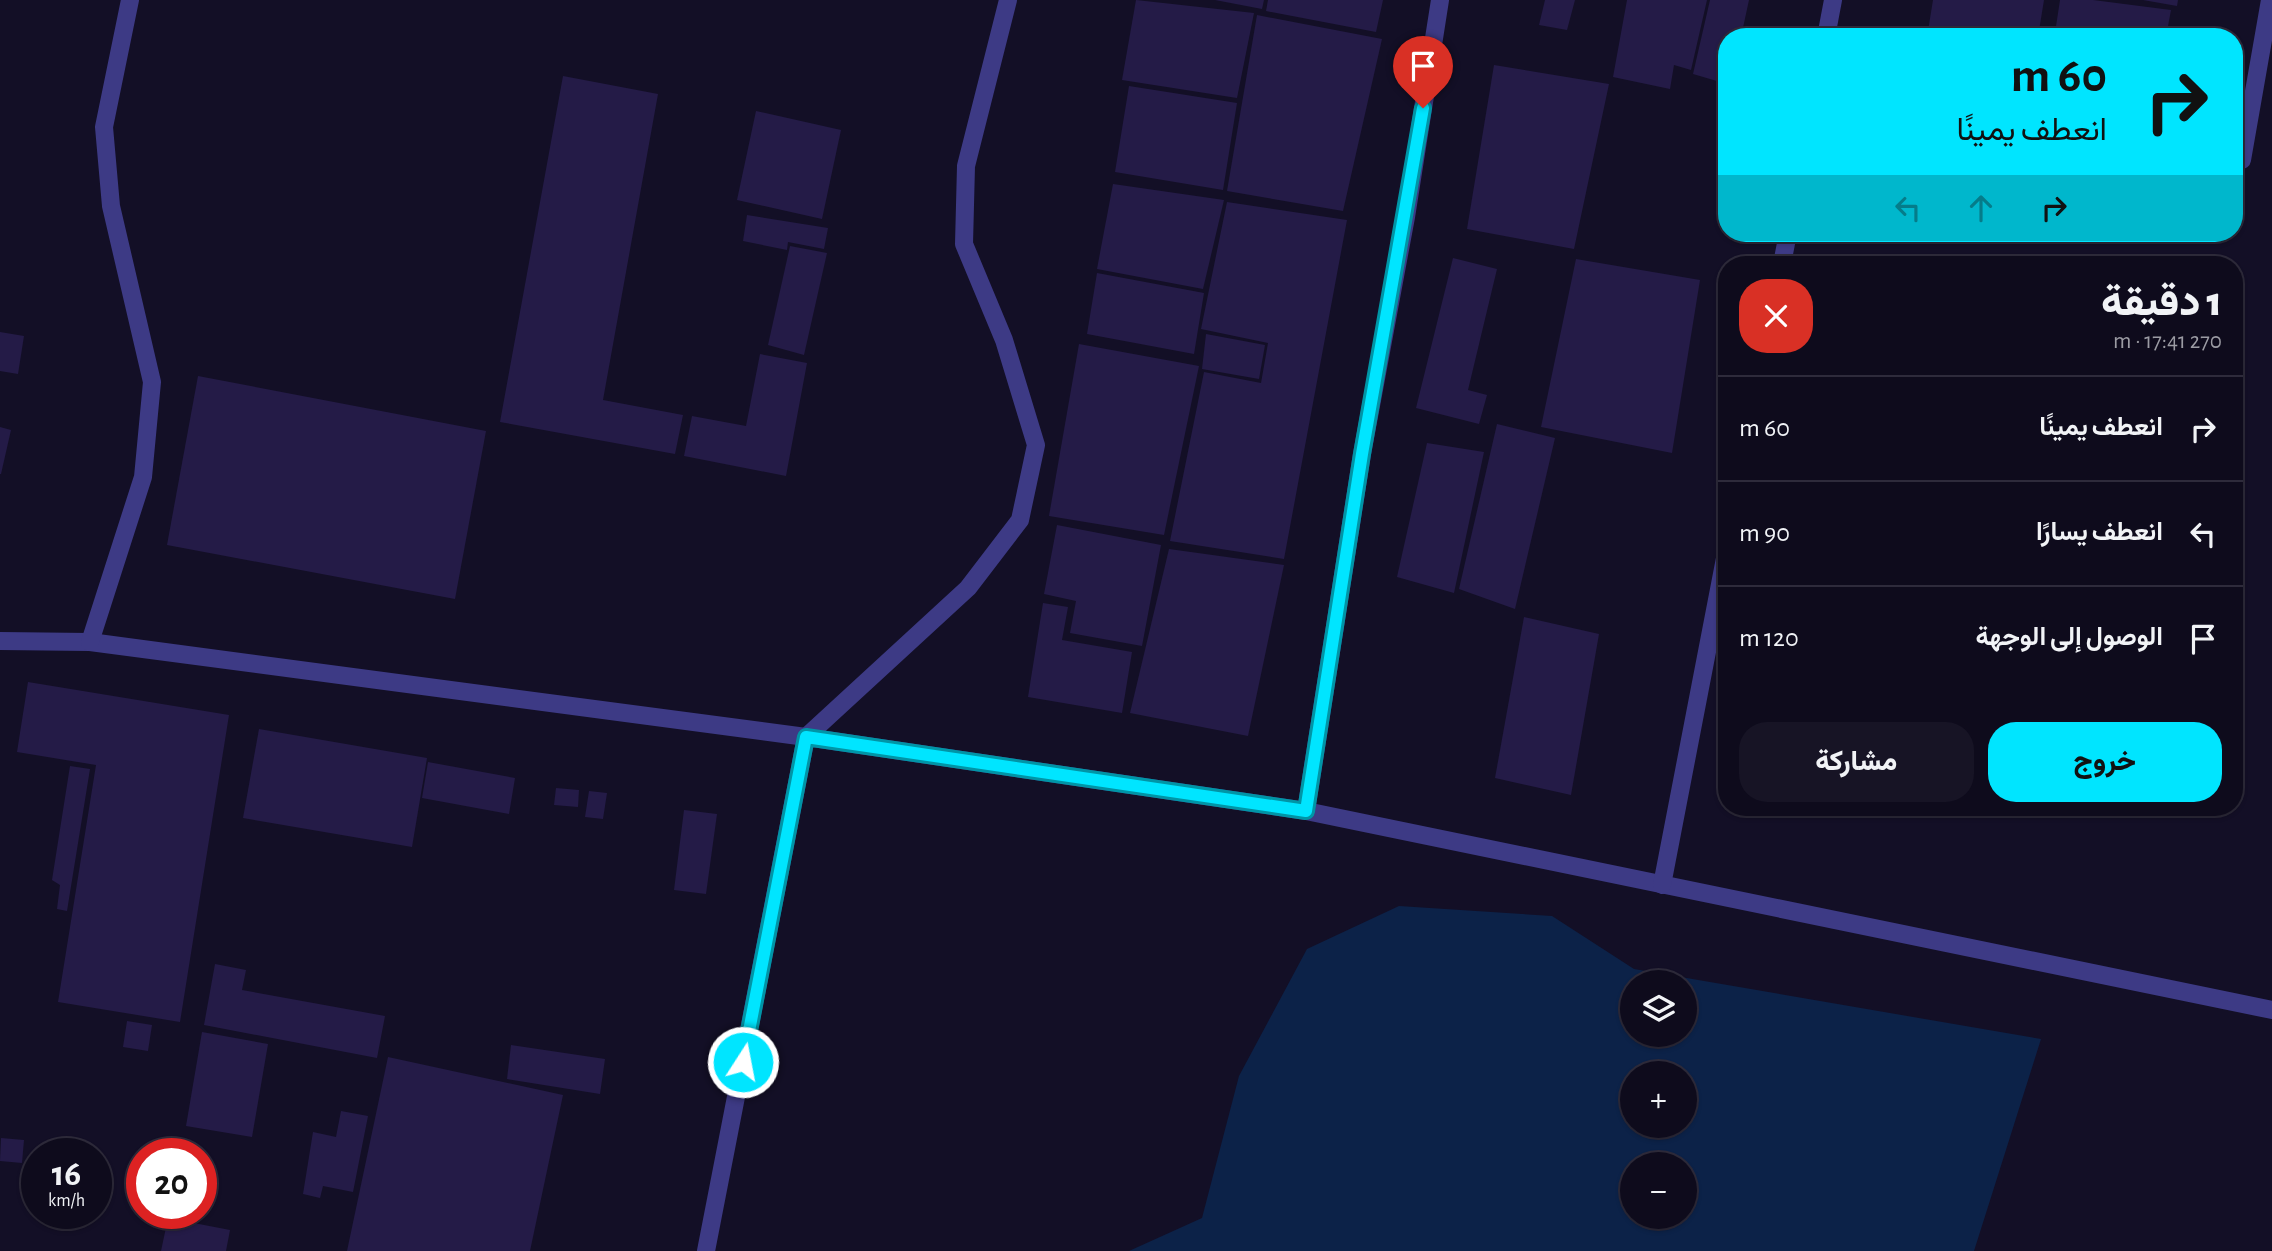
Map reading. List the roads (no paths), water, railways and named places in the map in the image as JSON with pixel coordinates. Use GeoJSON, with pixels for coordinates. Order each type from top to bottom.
{"type":"FeatureCollection","features":[{"type":"Feature","properties":{"kind":"lane"},"geometry":{"type":"LineString","coordinates":[[90,642],[143,477],[152,382],[111,206],[104,127],[130,0]]}},
{"type":"Feature","properties":{"kind":"lane"},"geometry":{"type":"LineString","coordinates":[[706,1251],[806,737],[968,588],[1020,520],[1037,445],[1004,340],[964,244],[965,166],[1008,0]]}},
{"type":"Feature","properties":{"kind":"lane"},"geometry":{"type":"LineString","coordinates":[[1306,811],[1360,468],[1406,217],[1440,0]]}},
{"type":"Feature","properties":{"kind":"lane"},"geometry":{"type":"LineString","coordinates":[[1828,28],[1833,0]]}},
{"type":"Feature","properties":{"kind":"lane"},"geometry":{"type":"LineString","coordinates":[[2243,154],[2270,0]]}},
{"type":"Feature","properties":{"kind":"lane"},"geometry":{"type":"LineString","coordinates":[[1662,885],[1718,595]]}},
{"type":"Feature","properties":{"kind":"lane"},"geometry":{"type":"LineString","coordinates":[[0,641],[90,642],[806,737],[1306,811],[2272,1010]]}},
{"type":"Feature","properties":{"kind":"water"},"geometry":{"type":"Polygon","coordinates":[[[1399,906],[1552,916],[1634,969],[1640,970],[1620,970],[1620,1047],[1697,1047],[1697,980],[2041,1039],[1974,1251],[1129,1251],[1202,1218],[1239,1076],[1307,949],[1399,906]]]}}]}
